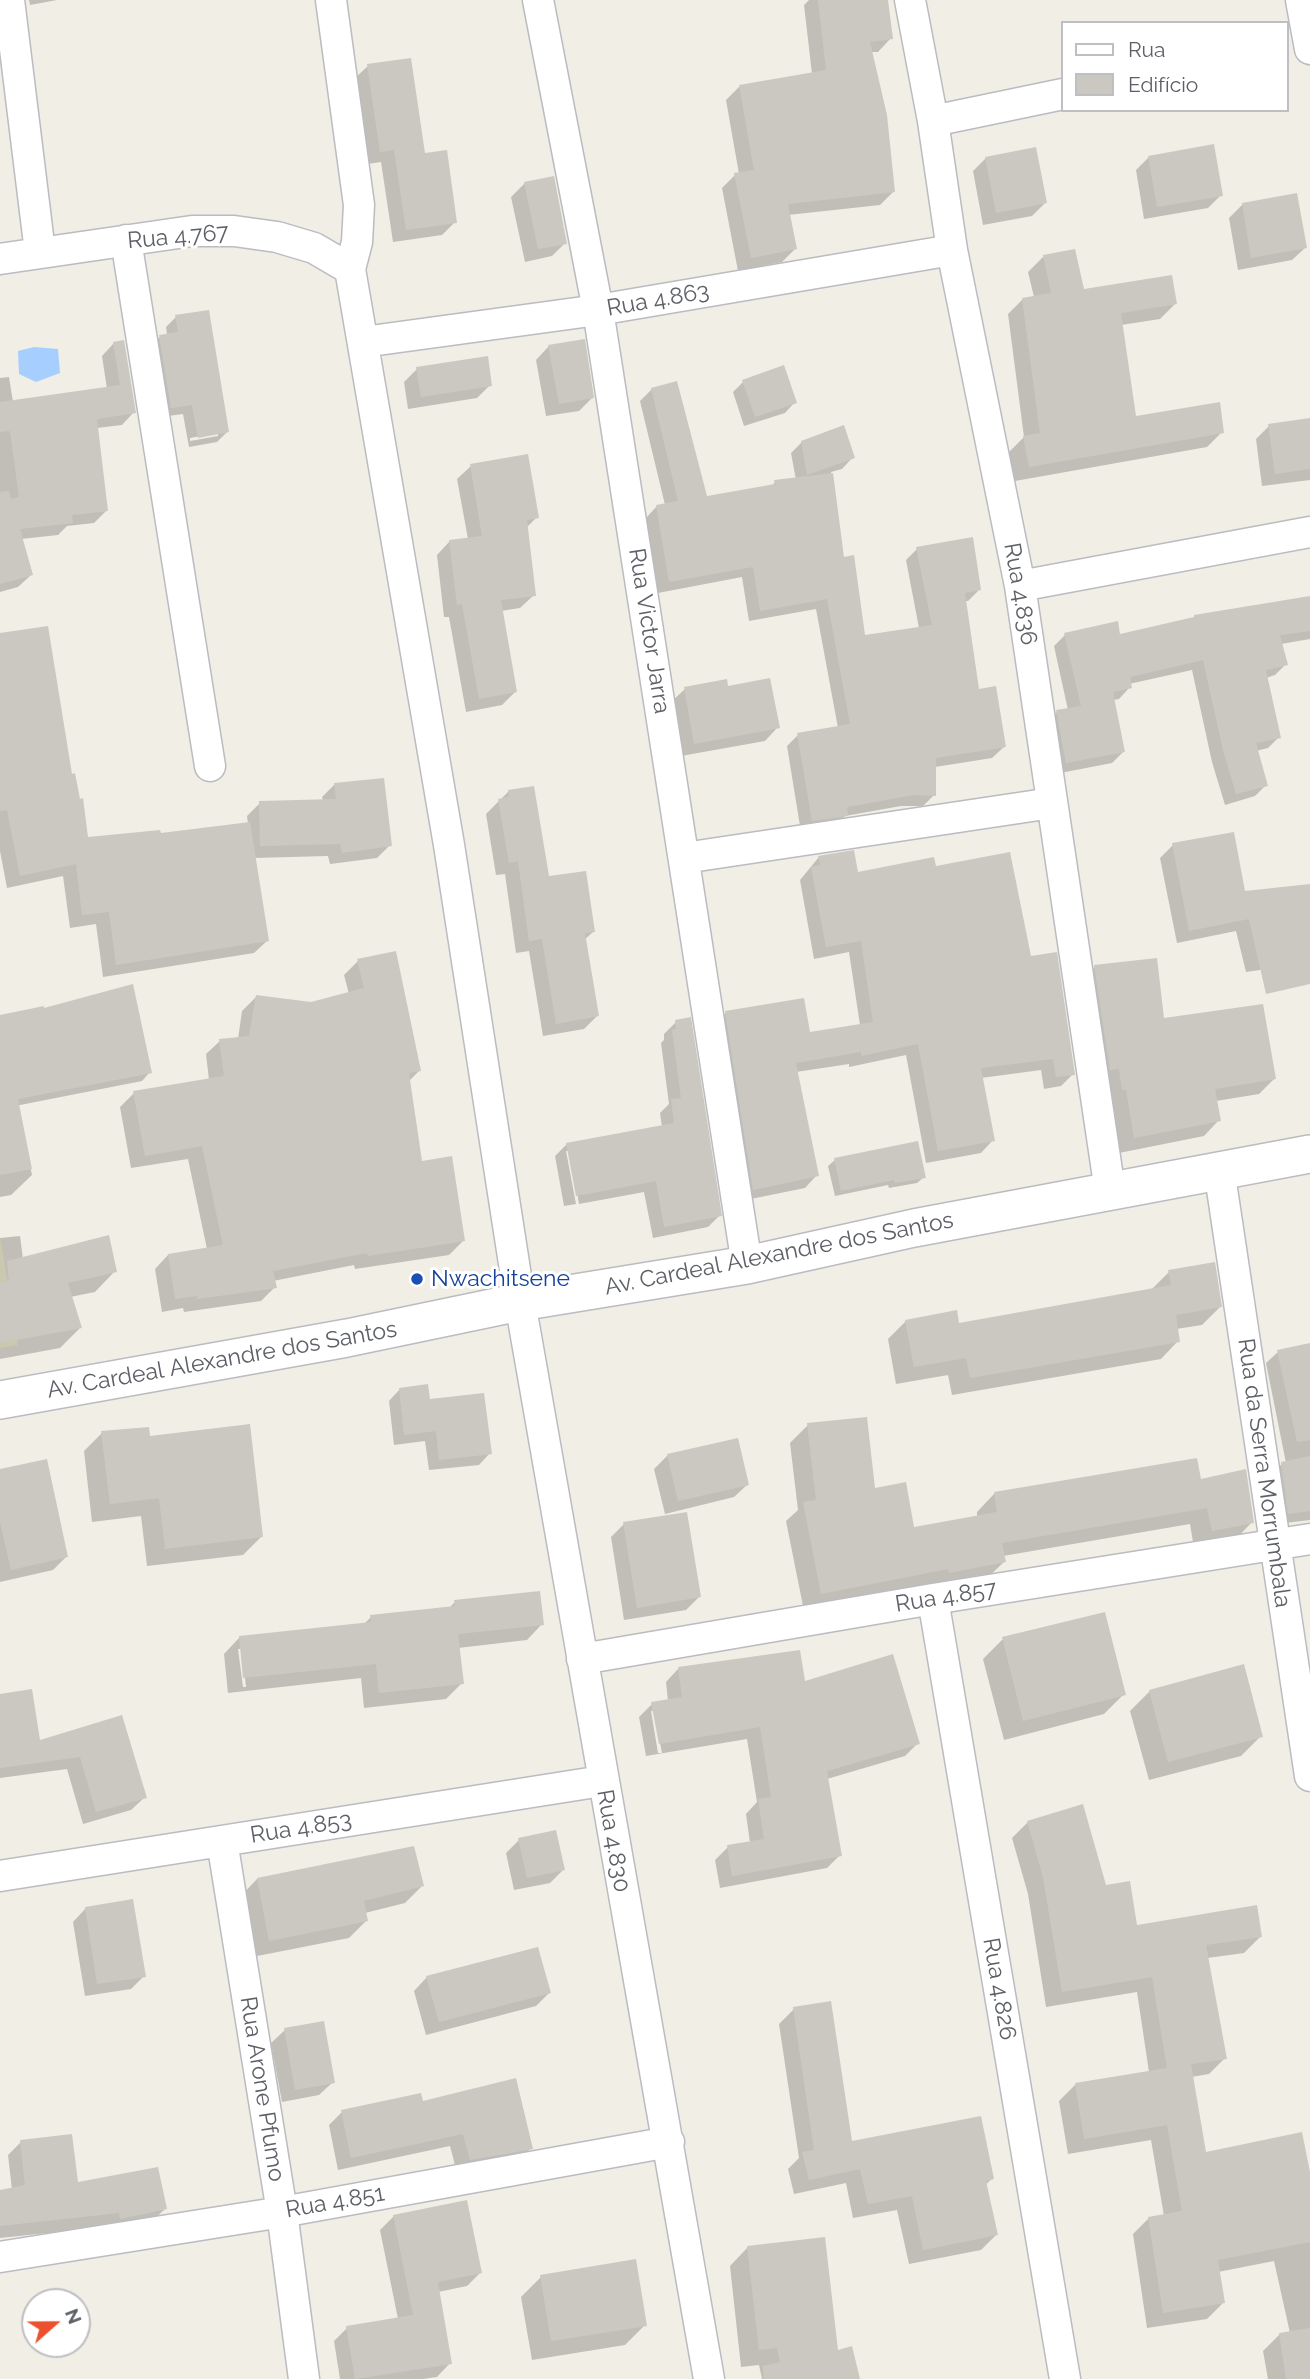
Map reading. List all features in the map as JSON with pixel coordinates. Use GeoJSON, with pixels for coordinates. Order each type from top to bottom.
{"type":"FeatureCollection","features":[{"type":"Feature","properties":{"kind":"street"},"geometry":{"type":"LineString","coordinates":[[9,0],[40,252]]}},
{"type":"Feature","properties":{"kind":"street"},"geometry":{"type":"LineString","coordinates":[[331,0],[359,205],[357,242],[349,269]]}},
{"type":"Feature","properties":{"kind":"street","name":"Rua Victor Jarra"},"geometry":{"type":"LineString","coordinates":[[538,0],[598,310],[747,1265]]}},
{"type":"Feature","properties":{"kind":"street","name":"Rua 4.836"},"geometry":{"type":"LineString","coordinates":[[910,0],[933,121],[952,250],[1020,586],[1110,1191]]}},
{"type":"Feature","properties":{"kind":"street"},"geometry":{"type":"LineString","coordinates":[[1301,0],[1302,47]]}},
{"type":"Feature","properties":{"kind":"street"},"geometry":{"type":"LineString","coordinates":[[933,121],[1062,94]]}},
{"type":"Feature","properties":{"kind":"street","name":"Rua 4.767"},"geometry":{"type":"LineString","coordinates":[[0,259],[192,231],[234,231],[277,237],[314,248],[349,269]]}},
{"type":"Feature","properties":{"kind":"street"},"geometry":{"type":"LineString","coordinates":[[126,240],[210,766]]}},
{"type":"Feature","properties":{"kind":"street","name":"Rua 4.863"},"geometry":{"type":"LineString","coordinates":[[363,342],[598,310],[952,250]]}},
{"type":"Feature","properties":{"kind":"street","name":"Rua 4.830"},"geometry":{"type":"LineString","coordinates":[[349,269],[449,845],[520,1302],[709,2379]]}},
{"type":"Feature","properties":{"kind":"street"},"geometry":{"type":"LineString","coordinates":[[1020,586],[1310,532]]}},
{"type":"Feature","properties":{"kind":"street"},"geometry":{"type":"LineString","coordinates":[[684,858],[1052,803]]}},
{"type":"Feature","properties":{"kind":"street","name":"Av. Cardeal Alexandre dos Santos"},"geometry":{"type":"LineString","coordinates":[[0,1400],[347,1338],[520,1302],[747,1265],[914,1228],[1310,1154]]}},
{"type":"Feature","properties":{"kind":"street","name":"Rua da Serra Morrumbala"},"geometry":{"type":"LineString","coordinates":[[1219,1169],[1310,1776]]}},
{"type":"Feature","properties":{"kind":"street","name":"Rua 4.857"},"geometry":{"type":"LineString","coordinates":[[582,1658],[1310,1539]]}},
{"type":"Feature","properties":{"kind":"street","name":"Rua 4.826"},"geometry":{"type":"LineString","coordinates":[[933,1599],[1065,2379]]}},
{"type":"Feature","properties":{"kind":"street","name":"Rua 4.853"},"geometry":{"type":"LineString","coordinates":[[0,1876],[602,1781]]}},
{"type":"Feature","properties":{"kind":"street","name":"Rua Arone Pfumo"},"geometry":{"type":"LineString","coordinates":[[222,1841],[282,2212],[304,2379]]}},
{"type":"Feature","properties":{"kind":"street","name":"Rua 4.851"},"geometry":{"type":"LineString","coordinates":[[0,2257],[282,2212],[669,2142]]}},
{"type":"Feature","properties":{"kind":"shaded area"},"geometry":{"type":"Polygon","coordinates":[[[0,1236],[18,1345],[0,1348],[0,1236]]]}},
{"type":"Feature","properties":{"kind":"water"},"geometry":{"type":"Polygon","coordinates":[[[34,347],[58,349],[60,373],[36,382],[19,374],[18,351],[34,347]]]}},
{"type":"Feature","properties":{"kind":"building"},"geometry":{"type":"Polygon","coordinates":[[[818,0],[888,0],[893,39],[870,42],[887,115],[895,192],[788,204],[797,249],[751,258],[734,173],[754,170],[739,85],[826,70],[818,0]]]}},
{"type":"Feature","properties":{"kind":"building"},"geometry":{"type":"Polygon","coordinates":[[[411,58],[425,153],[447,150],[457,223],[406,230],[394,150],[380,152],[367,64],[411,58]]]}},
{"type":"Feature","properties":{"kind":"building"},"geometry":{"type":"Polygon","coordinates":[[[1214,144],[1223,196],[1157,207],[1148,156],[1214,144]]]}},
{"type":"Feature","properties":{"kind":"building"},"geometry":{"type":"Polygon","coordinates":[[[1036,147],[1047,203],[996,213],[985,157],[1036,147]]]}},
{"type":"Feature","properties":{"kind":"building"},"geometry":{"type":"Polygon","coordinates":[[[554,176],[567,244],[538,249],[524,182],[554,176]]]}},
{"type":"Feature","properties":{"kind":"building"},"geometry":{"type":"Polygon","coordinates":[[[1297,193],[1307,248],[1251,258],[1242,203],[1297,193]]]}},
{"type":"Feature","properties":{"kind":"building"},"geometry":{"type":"Polygon","coordinates":[[[1075,249],[1084,289],[1172,275],[1177,304],[1121,313],[1136,416],[1220,402],[1224,433],[1029,467],[1023,436],[1040,433],[1022,298],[1051,293],[1043,255],[1075,249]]]}},
{"type":"Feature","properties":{"kind":"building"},"geometry":{"type":"Polygon","coordinates":[[[209,310],[229,432],[198,438],[192,405],[171,408],[159,335],[178,332],[175,315],[209,310]]]}},
{"type":"Feature","properties":{"kind":"building"},"geometry":{"type":"Polygon","coordinates":[[[585,339],[594,398],[559,404],[548,345],[585,339]]]}},
{"type":"Feature","properties":{"kind":"building"},"geometry":{"type":"Polygon","coordinates":[[[124,340],[136,413],[97,419],[108,511],[72,515],[73,523],[20,529],[33,575],[0,584],[0,492],[9,491],[11,499],[19,497],[10,431],[0,432],[0,402],[120,385],[113,342],[124,340]]]}},
{"type":"Feature","properties":{"kind":"building"},"geometry":{"type":"Polygon","coordinates":[[[488,356],[492,386],[421,397],[416,367],[488,356]]]}},
{"type":"Feature","properties":{"kind":"building"},"geometry":{"type":"Polygon","coordinates":[[[784,365],[797,403],[755,417],[742,380],[784,365]]]}},
{"type":"Feature","properties":{"kind":"building"},"geometry":{"type":"Polygon","coordinates":[[[677,381],[707,496],[775,484],[774,480],[833,473],[844,557],[854,555],[865,635],[932,625],[916,547],[973,537],[981,590],[965,593],[979,689],[996,686],[1006,747],[936,758],[936,796],[914,795],[847,807],[848,816],[812,821],[797,733],[850,724],[827,599],[760,611],[753,567],[669,582],[656,505],[678,501],[651,388],[677,381]]]}},
{"type":"Feature","properties":{"kind":"building"},"geometry":{"type":"Polygon","coordinates":[[[1310,418],[1310,469],[1275,474],[1268,424],[1310,418]]]}},
{"type":"Feature","properties":{"kind":"building"},"geometry":{"type":"Polygon","coordinates":[[[844,425],[855,458],[807,475],[801,441],[844,425]]]}},
{"type":"Feature","properties":{"kind":"building"},"geometry":{"type":"Polygon","coordinates":[[[528,454],[539,518],[527,520],[536,596],[501,600],[517,692],[479,699],[462,604],[457,605],[449,540],[482,536],[470,464],[528,454]]]}},
{"type":"Feature","properties":{"kind":"building"},"geometry":{"type":"Polygon","coordinates":[[[1310,596],[1310,631],[1280,635],[1288,665],[1266,670],[1281,738],[1256,743],[1268,786],[1236,794],[1223,750],[1203,660],[1130,677],[1132,688],[1113,692],[1125,752],[1066,763],[1056,710],[1081,706],[1064,633],[1118,621],[1120,634],[1194,615],[1310,596]]]}},
{"type":"Feature","properties":{"kind":"building"},"geometry":{"type":"Polygon","coordinates":[[[48,626],[72,774],[75,773],[80,799],[83,798],[88,837],[160,830],[161,833],[250,822],[269,941],[116,965],[109,912],[82,915],[76,864],[20,876],[7,810],[0,811],[0,633],[48,626]]]}},
{"type":"Feature","properties":{"kind":"building"},"geometry":{"type":"Polygon","coordinates":[[[770,678],[780,728],[694,744],[684,687],[727,679],[728,686],[770,678]]]}},
{"type":"Feature","properties":{"kind":"building"},"geometry":{"type":"Polygon","coordinates":[[[384,778],[392,846],[342,853],[340,844],[260,846],[259,801],[336,799],[334,783],[384,778]]]}},
{"type":"Feature","properties":{"kind":"building"},"geometry":{"type":"Polygon","coordinates":[[[534,786],[549,876],[586,871],[595,932],[585,933],[599,1016],[556,1024],[542,939],[529,941],[518,861],[509,863],[498,799],[509,797],[508,790],[534,786]]]}},
{"type":"Feature","properties":{"kind":"building"},"geometry":{"type":"Polygon","coordinates":[[[1234,832],[1245,891],[1310,884],[1310,984],[1266,994],[1249,919],[1189,931],[1172,843],[1234,832]]]}},
{"type":"Feature","properties":{"kind":"building"},"geometry":{"type":"Polygon","coordinates":[[[854,850],[858,872],[934,857],[936,866],[1010,852],[1031,956],[1057,952],[1075,1075],[1056,1077],[1053,1059],[981,1068],[995,1141],[938,1151],[918,1044],[861,1056],[861,1052],[796,1063],[819,1176],[753,1190],[725,1011],[804,998],[810,1032],[873,1022],[861,941],[826,947],[811,867],[820,865],[818,856],[854,850]]]}},
{"type":"Feature","properties":{"kind":"building"},"geometry":{"type":"Polygon","coordinates":[[[396,951],[421,1071],[409,1073],[422,1161],[452,1156],[465,1241],[368,1256],[367,1253],[273,1271],[277,1288],[197,1299],[197,1296],[175,1299],[168,1254],[223,1245],[202,1146],[145,1156],[133,1091],[224,1076],[219,1039],[249,1036],[256,995],[311,1002],[364,988],[357,959],[396,951]]]}},
{"type":"Feature","properties":{"kind":"building"},"geometry":{"type":"Polygon","coordinates":[[[1157,958],[1164,1018],[1263,1004],[1276,1079],[1215,1089],[1221,1121],[1134,1138],[1126,1090],[1122,1090],[1119,1069],[1110,1070],[1094,965],[1157,958]]]}},
{"type":"Feature","properties":{"kind":"building"},"geometry":{"type":"Polygon","coordinates":[[[133,984],[152,1073],[18,1099],[32,1169],[0,1175],[0,1015],[44,1008],[133,984]]]}},
{"type":"Feature","properties":{"kind":"building"},"geometry":{"type":"Polygon","coordinates":[[[691,1017],[722,1216],[664,1227],[656,1181],[576,1196],[566,1143],[674,1123],[671,1099],[681,1098],[672,1030],[676,1029],[675,1020],[691,1017]]]}},
{"type":"Feature","properties":{"kind":"building"},"geometry":{"type":"Polygon","coordinates":[[[918,1141],[926,1178],[895,1183],[894,1180],[841,1191],[834,1158],[918,1141]]]}},
{"type":"Feature","properties":{"kind":"building"},"geometry":{"type":"Polygon","coordinates":[[[109,1235],[117,1272],[68,1283],[82,1328],[0,1343],[0,1283],[9,1281],[7,1261],[109,1235]]]}},
{"type":"Feature","properties":{"kind":"building"},"geometry":{"type":"Polygon","coordinates":[[[1215,1262],[1222,1307],[1176,1315],[1180,1342],[970,1378],[966,1358],[914,1367],[905,1320],[957,1310],[959,1323],[1171,1285],[1168,1270],[1215,1262]]]}},
{"type":"Feature","properties":{"kind":"building"},"geometry":{"type":"Polygon","coordinates":[[[1310,1343],[1310,1440],[1297,1442],[1277,1350],[1310,1343]]]}},
{"type":"Feature","properties":{"kind":"building"},"geometry":{"type":"Polygon","coordinates":[[[428,1384],[430,1399],[484,1393],[492,1454],[439,1460],[436,1431],[404,1435],[399,1388],[428,1384]]]}},
{"type":"Feature","properties":{"kind":"building"},"geometry":{"type":"Polygon","coordinates":[[[867,1417],[875,1488],[906,1482],[914,1527],[997,1512],[994,1492],[1197,1458],[1201,1479],[1246,1469],[1254,1523],[1212,1531],[1207,1508],[1002,1543],[1006,1562],[949,1573],[948,1569],[821,1594],[803,1502],[816,1500],[807,1423],[867,1417]]]}},
{"type":"Feature","properties":{"kind":"building"},"geometry":{"type":"Polygon","coordinates":[[[250,1424],[263,1537],[165,1549],[159,1498],[110,1504],[101,1431],[149,1427],[150,1436],[250,1424]]]}},
{"type":"Feature","properties":{"kind":"building"},"geometry":{"type":"Polygon","coordinates":[[[738,1438],[749,1485],[678,1501],[667,1454],[738,1438]]]}},
{"type":"Feature","properties":{"kind":"building"},"geometry":{"type":"Polygon","coordinates":[[[1310,1456],[1310,1511],[1288,1514],[1281,1462],[1310,1456]]]}},
{"type":"Feature","properties":{"kind":"building"},"geometry":{"type":"Polygon","coordinates":[[[47,1459],[68,1557],[11,1570],[0,1522],[0,1469],[47,1459]]]}},
{"type":"Feature","properties":{"kind":"building"},"geometry":{"type":"Polygon","coordinates":[[[687,1512],[701,1597],[637,1608],[623,1522],[687,1512]]]}},
{"type":"Feature","properties":{"kind":"building"},"geometry":{"type":"Polygon","coordinates":[[[540,1591],[544,1625],[458,1634],[464,1684],[379,1693],[376,1664],[243,1678],[239,1636],[371,1622],[370,1615],[455,1606],[454,1600],[540,1591]]]}},
{"type":"Feature","properties":{"kind":"building"},"geometry":{"type":"Polygon","coordinates":[[[1105,1612],[1126,1695],[1023,1721],[1002,1637],[1105,1612]]]}},
{"type":"Feature","properties":{"kind":"building"},"geometry":{"type":"Polygon","coordinates":[[[800,1650],[805,1681],[893,1654],[920,1744],[827,1771],[842,1856],[732,1876],[727,1845],[764,1839],[758,1799],[771,1797],[760,1727],[659,1744],[651,1702],[682,1697],[678,1667],[800,1650]]]}},
{"type":"Feature","properties":{"kind":"building"},"geometry":{"type":"Polygon","coordinates":[[[1244,1664],[1263,1737],[1168,1762],[1149,1690],[1244,1664]]]}},
{"type":"Feature","properties":{"kind":"building"},"geometry":{"type":"Polygon","coordinates":[[[32,1689],[40,1740],[122,1715],[147,1798],[96,1812],[80,1757],[0,1768],[0,1694],[32,1689]]]}},
{"type":"Feature","properties":{"kind":"building"},"geometry":{"type":"Polygon","coordinates":[[[1083,1804],[1106,1885],[1130,1881],[1137,1925],[1257,1905],[1262,1937],[1206,1945],[1227,2059],[1191,2064],[1206,2152],[1302,2132],[1310,2172],[1310,2242],[1218,2260],[1225,2303],[1163,2313],[1148,2217],[1182,2211],[1167,2125],[1084,2139],[1075,2083],[1167,2068],[1152,1977],[1062,1992],[1043,1877],[1027,1821],[1083,1804]]]}},
{"type":"Feature","properties":{"kind":"building"},"geometry":{"type":"Polygon","coordinates":[[[556,1830],[565,1870],[527,1878],[518,1838],[556,1830]]]}},
{"type":"Feature","properties":{"kind":"building"},"geometry":{"type":"Polygon","coordinates":[[[414,1846],[424,1886],[364,1901],[368,1921],[269,1941],[257,1878],[414,1846]]]}},
{"type":"Feature","properties":{"kind":"building"},"geometry":{"type":"Polygon","coordinates":[[[133,1899],[146,1977],[97,1984],[85,1907],[133,1899]]]}},
{"type":"Feature","properties":{"kind":"building"},"geometry":{"type":"Polygon","coordinates":[[[538,1947],[551,1993],[439,2022],[426,1976],[538,1947]]]}},
{"type":"Feature","properties":{"kind":"building"},"geometry":{"type":"Polygon","coordinates":[[[831,2001],[852,2141],[981,2116],[994,2179],[986,2181],[998,2235],[923,2250],[912,2196],[868,2204],[860,2169],[809,2180],[802,2152],[814,2150],[793,2007],[831,2001]]]}},
{"type":"Feature","properties":{"kind":"building"},"geometry":{"type":"Polygon","coordinates":[[[324,2021],[335,2083],[295,2090],[284,2028],[324,2021]]]}},
{"type":"Feature","properties":{"kind":"building"},"geometry":{"type":"Polygon","coordinates":[[[516,2078],[533,2149],[470,2160],[463,2134],[351,2158],[341,2110],[421,2093],[423,2101],[516,2078]]]}},
{"type":"Feature","properties":{"kind":"building"},"geometry":{"type":"Polygon","coordinates":[[[72,2134],[78,2182],[158,2167],[167,2209],[120,2219],[119,2213],[0,2226],[0,2190],[25,2185],[20,2140],[72,2134]]]}},
{"type":"Feature","properties":{"kind":"building"},"geometry":{"type":"Polygon","coordinates":[[[467,2200],[482,2273],[438,2282],[452,2364],[355,2379],[346,2326],[413,2315],[393,2215],[467,2200]]]}},
{"type":"Feature","properties":{"kind":"building"},"geometry":{"type":"Polygon","coordinates":[[[825,2237],[838,2350],[852,2346],[860,2379],[764,2379],[763,2366],[780,2362],[777,2348],[759,2350],[747,2246],[825,2237]]]}},
{"type":"Feature","properties":{"kind":"building"},"geometry":{"type":"Polygon","coordinates":[[[636,2259],[647,2326],[551,2341],[540,2275],[636,2259]]]}},
{"type":"Feature","properties":{"kind":"building"},"geometry":{"type":"Polygon","coordinates":[[[1310,2328],[1310,2379],[1286,2379],[1279,2333],[1310,2328]]]}},
{"type":"Feature","properties":{"kind":"place","name":"Nwachitsene"},"geometry":{"type":"Point","coordinates":[417,1279]}}]}
